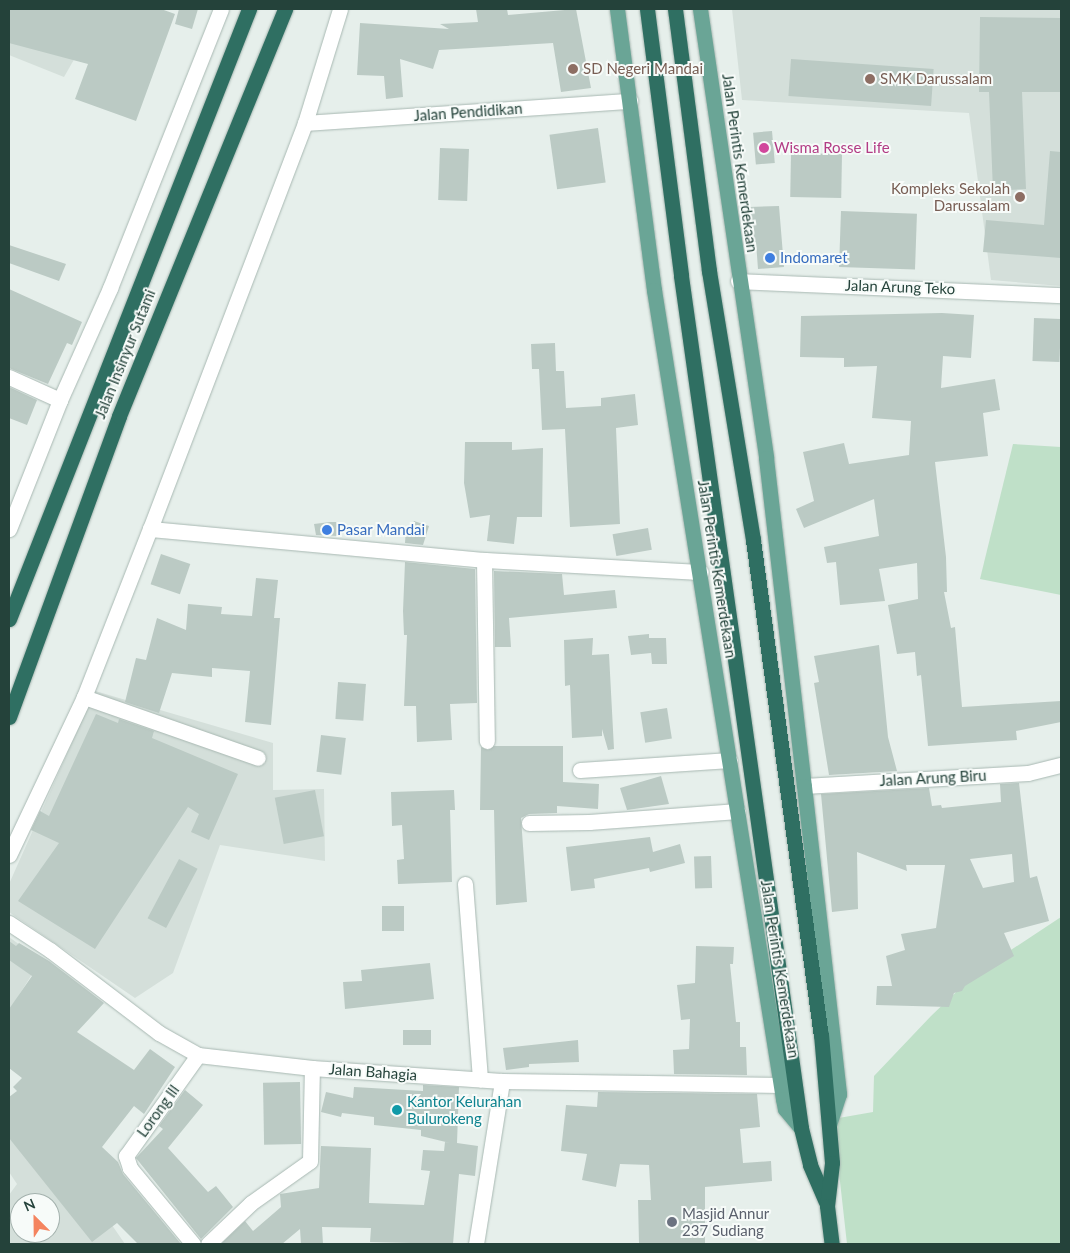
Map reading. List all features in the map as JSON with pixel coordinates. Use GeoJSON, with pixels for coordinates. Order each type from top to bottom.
{"type":"FeatureCollection","features":[{"type":"Feature","properties":{"kind":"highway","name":"Jalan Insinyur Sutami"},"geometry":{"type":"LineString","coordinates":[[9,619],[249,9]]}},
{"type":"Feature","properties":{"kind":"highway","name":"Jalan Insinyur Sutami"},"geometry":{"type":"LineString","coordinates":[[9,717],[119,416],[285,9]]}},
{"type":"Feature","properties":{"kind":"highway","name":"Jalan Perintis Kemerdekaan"},"geometry":{"type":"LineString","coordinates":[[647,9],[681,276],[801,1128],[810,1165],[827,1206]]}},
{"type":"Feature","properties":{"kind":"highway","name":"Jalan Perintis Kemerdekaan"},"geometry":{"type":"LineString","coordinates":[[675,9],[709,270],[775,696],[821,1034],[832,1163],[827,1206],[832,1244]]}},
{"type":"Feature","properties":{"kind":"main road","name":"Jalan Perintis Kemerdekaan"},"geometry":{"type":"LineString","coordinates":[[617,9],[654,290],[701,572],[780,1085],[785,1109],[801,1128]]}},
{"type":"Feature","properties":{"kind":"main road","name":"Jalan Perintis Kemerdekaan"},"geometry":{"type":"LineString","coordinates":[[700,9],[738,281],[766,458],[804,786],[839,1094],[829,1124]]}},
{"type":"Feature","properties":{"kind":"street"},"geometry":{"type":"LineString","coordinates":[[9,529],[60,400],[110,288],[221,9]]}},
{"type":"Feature","properties":{"kind":"street"},"geometry":{"type":"LineString","coordinates":[[9,855],[84,697],[150,529],[305,123],[340,9]]}},
{"type":"Feature","properties":{"kind":"street","name":"Jalan Pendidikan"},"geometry":{"type":"LineString","coordinates":[[305,123],[630,101]]}},
{"type":"Feature","properties":{"kind":"street","name":"Jalan Arung Teko"},"geometry":{"type":"LineString","coordinates":[[738,281],[1061,295]]}},
{"type":"Feature","properties":{"kind":"street"},"geometry":{"type":"LineString","coordinates":[[9,377],[60,400]]}},
{"type":"Feature","properties":{"kind":"street"},"geometry":{"type":"LineString","coordinates":[[150,529],[484,560],[701,572]]}},
{"type":"Feature","properties":{"kind":"street"},"geometry":{"type":"LineString","coordinates":[[484,560],[487,741]]}},
{"type":"Feature","properties":{"kind":"street"},"geometry":{"type":"LineString","coordinates":[[84,697],[258,758]]}},
{"type":"Feature","properties":{"kind":"street"},"geometry":{"type":"LineString","coordinates":[[580,770],[730,760]]}},
{"type":"Feature","properties":{"kind":"street","name":"Jalan Arung Biru"},"geometry":{"type":"LineString","coordinates":[[804,786],[1028,773],[1061,765]]}},
{"type":"Feature","properties":{"kind":"street"},"geometry":{"type":"LineString","coordinates":[[529,823],[589,822],[738,810]]}},
{"type":"Feature","properties":{"kind":"street"},"geometry":{"type":"LineString","coordinates":[[466,884],[480,1080]]}},
{"type":"Feature","properties":{"kind":"street","name":"Jalan Bahagia"},"geometry":{"type":"LineString","coordinates":[[9,923],[78,970],[159,1033],[198,1055],[312,1068],[480,1080],[780,1085]]}},
{"type":"Feature","properties":{"kind":"street","name":"Lorong lll"},"geometry":{"type":"LineString","coordinates":[[193,1244],[130,1168],[126,1156],[198,1055]]}},
{"type":"Feature","properties":{"kind":"street"},"geometry":{"type":"LineString","coordinates":[[208,1244],[251,1203],[310,1161],[312,1068]]}},
{"type":"Feature","properties":{"kind":"street"},"geometry":{"type":"LineString","coordinates":[[476,1244],[502,1081]]}},
{"type":"Feature","properties":{"kind":"shaded area"},"geometry":{"type":"Polygon","coordinates":[[[9,9],[103,9],[64,77],[9,55],[9,9]]]}},
{"type":"Feature","properties":{"kind":"shaded area","name":"Kompleks Sekolah Darussalam"},"geometry":{"type":"Polygon","coordinates":[[[732,9],[1061,9],[1061,286],[991,280],[969,113],[742,100],[732,9]]]}},
{"type":"Feature","properties":{"kind":"shaded area"},"geometry":{"type":"Polygon","coordinates":[[[95,691],[273,743],[273,790],[324,789],[325,861],[220,845],[173,973],[135,998],[9,912],[9,884],[95,691]]]}},
{"type":"Feature","properties":{"kind":"shaded area"},"geometry":{"type":"Polygon","coordinates":[[[9,937],[41,960],[9,1011],[9,937]]]}},
{"type":"Feature","properties":{"kind":"shaded area"},"geometry":{"type":"Polygon","coordinates":[[[9,1105],[63,1154],[125,1244],[9,1244],[10,1194],[10,1243],[60,1243],[60,1193],[10,1193],[17,1184],[9,1172],[9,1105]]]}},
{"type":"Feature","properties":{"kind":"green space"},"geometry":{"type":"Polygon","coordinates":[[[1013,444],[1061,447],[1061,595],[980,579],[1013,444]]]}},
{"type":"Feature","properties":{"kind":"green space"},"geometry":{"type":"Polygon","coordinates":[[[1061,917],[1061,1244],[847,1244],[833,1119],[873,1112],[874,1076],[931,1016],[976,973],[1061,917]]]}},
{"type":"Feature","properties":{"kind":"building"},"geometry":{"type":"Polygon","coordinates":[[[9,9],[161,9],[175,14],[136,121],[75,99],[88,64],[9,43],[9,9]]]}},
{"type":"Feature","properties":{"kind":"building"},"geometry":{"type":"Polygon","coordinates":[[[179,9],[198,9],[192,29],[175,24],[179,9]]]}},
{"type":"Feature","properties":{"kind":"building"},"geometry":{"type":"Polygon","coordinates":[[[476,9],[507,9],[508,15],[576,9],[591,88],[561,92],[553,43],[439,50],[433,69],[400,59],[403,97],[386,99],[384,76],[357,75],[360,23],[449,29],[440,24],[478,22],[476,9]]]}},
{"type":"Feature","properties":{"kind":"building"},"geometry":{"type":"Polygon","coordinates":[[[980,17],[1061,18],[1061,92],[1022,92],[1026,189],[993,191],[989,92],[979,92],[980,17]]]}},
{"type":"Feature","properties":{"kind":"building"},"geometry":{"type":"Polygon","coordinates":[[[791,59],[934,69],[931,106],[788,96],[791,59]]]}},
{"type":"Feature","properties":{"kind":"building"},"geometry":{"type":"Polygon","coordinates":[[[598,128],[606,182],[557,189],[549,135],[598,128]]]}},
{"type":"Feature","properties":{"kind":"building","name":"Wisma Rosse Life"},"geometry":{"type":"Polygon","coordinates":[[[772,131],[775,163],[756,165],[753,133],[772,131]]]}},
{"type":"Feature","properties":{"kind":"building"},"geometry":{"type":"Polygon","coordinates":[[[440,148],[469,149],[467,201],[438,200],[440,148]]]}},
{"type":"Feature","properties":{"kind":"building"},"geometry":{"type":"Polygon","coordinates":[[[1050,151],[1061,152],[1061,258],[983,252],[986,220],[1044,225],[1050,151]]]}},
{"type":"Feature","properties":{"kind":"building"},"geometry":{"type":"Polygon","coordinates":[[[791,153],[842,154],[841,198],[790,197],[791,153]]]}},
{"type":"Feature","properties":{"kind":"building"},"geometry":{"type":"Polygon","coordinates":[[[779,206],[784,267],[758,269],[756,242],[751,242],[749,207],[779,206]]]}},
{"type":"Feature","properties":{"kind":"building"},"geometry":{"type":"Polygon","coordinates":[[[841,211],[917,214],[915,270],[839,267],[841,211]]]}},
{"type":"Feature","properties":{"kind":"building"},"geometry":{"type":"Polygon","coordinates":[[[9,245],[66,264],[59,281],[9,263],[9,245]]]}},
{"type":"Feature","properties":{"kind":"building"},"geometry":{"type":"Polygon","coordinates":[[[9,289],[82,322],[72,345],[67,343],[48,384],[9,368],[9,289]]]}},
{"type":"Feature","properties":{"kind":"building"},"geometry":{"type":"Polygon","coordinates":[[[942,313],[974,315],[971,358],[943,356],[941,388],[995,379],[1000,410],[983,413],[988,456],[935,462],[946,557],[947,592],[944,592],[951,628],[955,627],[962,707],[1061,701],[1061,722],[1016,731],[1017,740],[928,746],[921,675],[917,676],[915,652],[897,654],[888,605],[918,599],[917,563],[879,569],[885,601],[840,605],[836,562],[827,563],[824,547],[879,536],[874,499],[804,528],[796,509],[814,501],[803,452],[844,443],[849,464],[909,455],[911,421],[872,418],[877,366],[844,367],[844,358],[800,357],[801,316],[942,313]]]}},
{"type":"Feature","properties":{"kind":"building"},"geometry":{"type":"Polygon","coordinates":[[[1034,318],[1061,319],[1059,362],[1032,361],[1034,318]]]}},
{"type":"Feature","properties":{"kind":"building"},"geometry":{"type":"Polygon","coordinates":[[[555,343],[556,371],[564,371],[566,408],[601,406],[601,398],[635,394],[638,425],[616,428],[620,524],[570,527],[565,429],[542,430],[539,369],[532,369],[531,344],[555,343]]]}},
{"type":"Feature","properties":{"kind":"building"},"geometry":{"type":"Polygon","coordinates":[[[9,387],[37,400],[27,425],[9,418],[9,387]]]}},
{"type":"Feature","properties":{"kind":"building"},"geometry":{"type":"Polygon","coordinates":[[[465,442],[512,442],[512,450],[543,448],[542,517],[517,517],[514,544],[487,541],[490,515],[470,518],[464,483],[465,442]]]}},
{"type":"Feature","properties":{"kind":"building","name":"Pasar Mandai"},"geometry":{"type":"Polygon","coordinates":[[[414,521],[429,526],[423,545],[405,543],[406,527],[411,529],[414,521]]]}},
{"type":"Feature","properties":{"kind":"building","name":"Pasar Mandai"},"geometry":{"type":"Polygon","coordinates":[[[337,522],[339,536],[316,535],[314,524],[337,522]]]}},
{"type":"Feature","properties":{"kind":"building"},"geometry":{"type":"Polygon","coordinates":[[[648,528],[652,550],[616,556],[613,534],[648,528]]]}},
{"type":"Feature","properties":{"kind":"building"},"geometry":{"type":"Polygon","coordinates":[[[161,554],[190,564],[180,594],[151,584],[161,554]]]}},
{"type":"Feature","properties":{"kind":"building"},"geometry":{"type":"Polygon","coordinates":[[[405,562],[475,569],[477,703],[450,704],[452,740],[417,742],[416,706],[404,706],[407,635],[404,635],[403,611],[405,562]]]}},
{"type":"Feature","properties":{"kind":"building"},"geometry":{"type":"Polygon","coordinates":[[[494,571],[562,574],[564,595],[615,590],[617,608],[509,618],[511,647],[495,647],[494,571]]]}},
{"type":"Feature","properties":{"kind":"building"},"geometry":{"type":"Polygon","coordinates":[[[256,578],[278,580],[274,618],[280,618],[271,725],[245,722],[250,671],[212,668],[212,677],[172,673],[159,713],[125,702],[136,658],[146,660],[157,618],[186,630],[188,604],[222,607],[221,614],[252,616],[256,578]]]}},
{"type":"Feature","properties":{"kind":"building"},"geometry":{"type":"Polygon","coordinates":[[[649,634],[649,638],[666,638],[667,664],[652,664],[651,653],[631,655],[628,636],[649,634]]]}},
{"type":"Feature","properties":{"kind":"building"},"geometry":{"type":"Polygon","coordinates":[[[593,638],[592,655],[609,654],[614,749],[608,750],[602,729],[602,736],[572,738],[570,685],[565,686],[564,640],[593,638]]]}},
{"type":"Feature","properties":{"kind":"building"},"geometry":{"type":"Polygon","coordinates":[[[879,645],[888,737],[897,771],[829,775],[814,683],[819,682],[814,656],[879,645]]]}},
{"type":"Feature","properties":{"kind":"building"},"geometry":{"type":"Polygon","coordinates":[[[338,682],[366,684],[363,721],[335,719],[338,682]]]}},
{"type":"Feature","properties":{"kind":"building"},"geometry":{"type":"Polygon","coordinates":[[[667,708],[672,739],[645,743],[640,712],[667,708]]]}},
{"type":"Feature","properties":{"kind":"building"},"geometry":{"type":"Polygon","coordinates":[[[96,714],[118,723],[119,719],[154,731],[152,738],[238,774],[209,840],[191,832],[199,814],[188,807],[95,949],[18,901],[59,843],[31,830],[40,811],[49,816],[96,714]]]}},
{"type":"Feature","properties":{"kind":"building"},"geometry":{"type":"Polygon","coordinates":[[[321,735],[346,738],[341,775],[316,772],[321,735]]]}},
{"type":"Feature","properties":{"kind":"building"},"geometry":{"type":"Polygon","coordinates":[[[494,746],[563,746],[563,782],[599,784],[598,809],[557,806],[557,813],[529,814],[521,818],[527,902],[496,905],[494,810],[480,810],[481,747],[488,750],[494,746]]]}},
{"type":"Feature","properties":{"kind":"building"},"geometry":{"type":"Polygon","coordinates":[[[661,776],[669,804],[627,810],[620,788],[661,776]]]}},
{"type":"Feature","properties":{"kind":"building"},"geometry":{"type":"Polygon","coordinates":[[[1019,783],[1030,878],[1037,876],[1049,921],[1004,933],[1014,956],[965,986],[962,991],[954,993],[949,1007],[876,1005],[877,986],[892,986],[886,956],[905,950],[901,934],[936,928],[945,865],[906,865],[907,871],[857,852],[858,909],[832,912],[821,794],[929,788],[932,806],[941,805],[942,808],[1001,802],[1000,784],[1019,783]],[[1012,854],[970,859],[983,888],[1014,882],[1012,854]]]}},
{"type":"Feature","properties":{"kind":"building"},"geometry":{"type":"Polygon","coordinates":[[[315,790],[324,836],[284,844],[275,798],[315,790]]]}},
{"type":"Feature","properties":{"kind":"building"},"geometry":{"type":"Polygon","coordinates":[[[454,790],[455,810],[450,810],[452,882],[398,884],[397,860],[404,859],[402,825],[392,826],[391,792],[454,790]]]}},
{"type":"Feature","properties":{"kind":"building"},"geometry":{"type":"Polygon","coordinates":[[[650,837],[653,852],[680,844],[685,863],[650,872],[649,868],[594,879],[595,888],[571,891],[566,847],[650,837]]]}},
{"type":"Feature","properties":{"kind":"building"},"geometry":{"type":"Polygon","coordinates":[[[711,856],[712,888],[695,889],[694,857],[711,856]]]}},
{"type":"Feature","properties":{"kind":"building"},"geometry":{"type":"Polygon","coordinates":[[[179,859],[198,869],[166,928],[148,918],[179,859]]]}},
{"type":"Feature","properties":{"kind":"building"},"geometry":{"type":"Polygon","coordinates":[[[382,906],[404,906],[404,931],[382,931],[382,906]]]}},
{"type":"Feature","properties":{"kind":"building"},"geometry":{"type":"Polygon","coordinates":[[[9,941],[16,946],[19,943],[49,961],[104,1003],[77,1032],[134,1070],[150,1049],[175,1067],[144,1114],[134,1106],[102,1147],[118,1162],[123,1174],[181,1244],[138,1244],[117,1223],[92,1242],[60,1202],[60,1193],[53,1193],[9,1138],[9,1097],[17,1091],[13,1087],[22,1078],[9,1068],[9,1009],[32,976],[9,960],[9,941]]]}},
{"type":"Feature","properties":{"kind":"building"},"geometry":{"type":"Polygon","coordinates":[[[696,946],[734,947],[733,964],[730,964],[736,1022],[740,1022],[740,1047],[746,1047],[747,1075],[674,1074],[673,1050],[689,1049],[690,1019],[681,1020],[677,985],[695,983],[696,946]]]}},
{"type":"Feature","properties":{"kind":"building"},"geometry":{"type":"Polygon","coordinates":[[[430,963],[434,999],[345,1009],[343,982],[362,981],[361,970],[430,963]]]}},
{"type":"Feature","properties":{"kind":"building"},"geometry":{"type":"Polygon","coordinates":[[[403,1030],[431,1030],[431,1045],[403,1045],[403,1030]]]}},
{"type":"Feature","properties":{"kind":"building"},"geometry":{"type":"Polygon","coordinates":[[[578,1040],[579,1062],[529,1064],[529,1067],[506,1070],[503,1048],[578,1040]]]}},
{"type":"Feature","properties":{"kind":"building"},"geometry":{"type":"Polygon","coordinates":[[[300,1082],[301,1144],[264,1145],[263,1083],[300,1082]]]}},
{"type":"Feature","properties":{"kind":"building"},"geometry":{"type":"Polygon","coordinates":[[[423,1085],[459,1087],[457,1143],[478,1146],[475,1176],[459,1174],[453,1244],[370,1242],[371,1228],[322,1227],[323,1244],[301,1244],[300,1229],[282,1244],[221,1244],[245,1221],[253,1231],[281,1207],[280,1194],[319,1188],[321,1146],[371,1148],[369,1203],[424,1205],[430,1171],[421,1170],[423,1150],[444,1151],[445,1142],[450,1143],[421,1136],[421,1130],[374,1125],[374,1117],[342,1113],[341,1117],[321,1112],[326,1092],[353,1098],[354,1087],[423,1091],[423,1085]]]}},
{"type":"Feature","properties":{"kind":"building"},"geometry":{"type":"Polygon","coordinates":[[[185,1090],[203,1105],[168,1148],[208,1192],[216,1186],[233,1207],[201,1239],[136,1158],[163,1129],[159,1126],[185,1090]]]}},
{"type":"Feature","properties":{"kind":"building"},"geometry":{"type":"Polygon","coordinates":[[[598,1092],[757,1094],[760,1127],[740,1129],[743,1163],[771,1161],[772,1181],[705,1187],[705,1244],[639,1244],[638,1200],[651,1200],[649,1165],[620,1164],[616,1187],[582,1180],[587,1154],[561,1151],[566,1105],[597,1107],[598,1092]]]}},
{"type":"Feature","properties":{"kind":"place","name":"SD Negeri Mandai"},"geometry":{"type":"Point","coordinates":[573,69]}},
{"type":"Feature","properties":{"kind":"place","name":"SMK Darussalam"},"geometry":{"type":"Point","coordinates":[870,79]}},
{"type":"Feature","properties":{"kind":"place","name":"Wisma Rosse Life"},"geometry":{"type":"Point","coordinates":[764,148]}},
{"type":"Feature","properties":{"kind":"place","name":"Kompleks Sekolah Darussalam"},"geometry":{"type":"Point","coordinates":[1020,197]}},
{"type":"Feature","properties":{"kind":"place","name":"Indomaret"},"geometry":{"type":"Point","coordinates":[770,258]}},
{"type":"Feature","properties":{"kind":"place","name":"Pasar Mandai"},"geometry":{"type":"Point","coordinates":[327,530]}},
{"type":"Feature","properties":{"kind":"place","name":"Kantor Kelurahan Bulurokeng"},"geometry":{"type":"Point","coordinates":[397,1110]}},
{"type":"Feature","properties":{"kind":"place","name":"Masjid Annur 237 Sudiang"},"geometry":{"type":"Point","coordinates":[672,1222]}}]}
